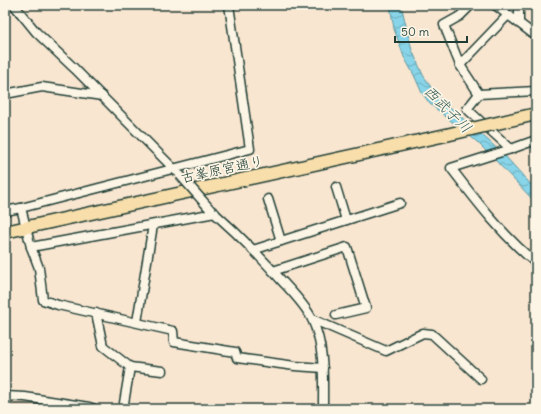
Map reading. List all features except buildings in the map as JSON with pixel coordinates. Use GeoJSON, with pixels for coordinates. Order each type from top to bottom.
{"type":"FeatureCollection","features":[{"type":"Feature","properties":{"kind":"main road","name":"古峯原宮通り"},"geometry":{"type":"LineString","coordinates":[[5,232],[536,114]]}},
{"type":"Feature","properties":{"kind":"street"},"geometry":{"type":"LineString","coordinates":[[14,5],[36,32],[180,175],[298,299],[312,319],[319,342],[323,368],[323,409]]}},
{"type":"Feature","properties":{"kind":"street"},"geometry":{"type":"LineString","coordinates":[[5,211],[250,149],[230,5]]}},
{"type":"Feature","properties":{"kind":"street"},"geometry":{"type":"LineString","coordinates":[[471,5],[460,16],[444,26],[460,64],[479,94]]}},
{"type":"Feature","properties":{"kind":"street"},"geometry":{"type":"LineString","coordinates":[[495,5],[536,36]]}},
{"type":"Feature","properties":{"kind":"street"},"geometry":{"type":"LineString","coordinates":[[519,5],[519,23]]}},
{"type":"Feature","properties":{"kind":"street"},"geometry":{"type":"LineString","coordinates":[[460,64],[508,15]]}},
{"type":"Feature","properties":{"kind":"street"},"geometry":{"type":"LineString","coordinates":[[5,94],[42,87],[102,96]]}},
{"type":"Feature","properties":{"kind":"street"},"geometry":{"type":"LineString","coordinates":[[511,148],[467,109],[479,94],[536,91]]}},
{"type":"Feature","properties":{"kind":"street"},"geometry":{"type":"LineString","coordinates":[[536,140],[451,168],[480,206],[518,249],[536,263]]}},
{"type":"Feature","properties":{"kind":"street"},"geometry":{"type":"LineString","coordinates":[[336,187],[346,220]]}},
{"type":"Feature","properties":{"kind":"street"},"geometry":{"type":"LineString","coordinates":[[268,199],[281,241]]}},
{"type":"Feature","properties":{"kind":"street"},"geometry":{"type":"LineString","coordinates":[[253,250],[400,203]]}},
{"type":"Feature","properties":{"kind":"street"},"geometry":{"type":"LineString","coordinates":[[21,208],[31,247],[39,268],[43,300],[173,330],[174,342],[235,352],[237,358],[295,366],[323,368]]}},
{"type":"Feature","properties":{"kind":"street"},"geometry":{"type":"LineString","coordinates":[[31,247],[153,224],[212,210]]}},
{"type":"Feature","properties":{"kind":"street"},"geometry":{"type":"LineString","coordinates":[[137,322],[153,224]]}},
{"type":"Feature","properties":{"kind":"street"},"geometry":{"type":"LineString","coordinates":[[273,271],[347,247],[366,308],[336,315]]}},
{"type":"Feature","properties":{"kind":"street"},"geometry":{"type":"LineString","coordinates":[[96,313],[103,346],[130,367],[162,372]]}},
{"type":"Feature","properties":{"kind":"street"},"geometry":{"type":"LineString","coordinates":[[312,319],[386,351],[422,333],[432,334],[480,379]]}},
{"type":"Feature","properties":{"kind":"street"},"geometry":{"type":"LineString","coordinates":[[123,409],[130,367]]}},
{"type":"Feature","properties":{"kind":"street"},"geometry":{"type":"LineString","coordinates":[[5,396],[25,396],[95,409]]}},
{"type":"Feature","properties":{"kind":"shaded area"},"geometry":{"type":"Polygon","coordinates":[[[11,399],[69,409],[9,409],[5,400],[11,399]]]}},
{"type":"Feature","properties":{"kind":"water","name":"西武子川"},"geometry":{"type":"Polygon","coordinates":[[[390,5],[401,5],[412,50],[423,75],[436,95],[506,157],[536,190],[536,203],[476,141],[430,104],[422,93],[404,57],[394,29],[390,5]]]}}]}
